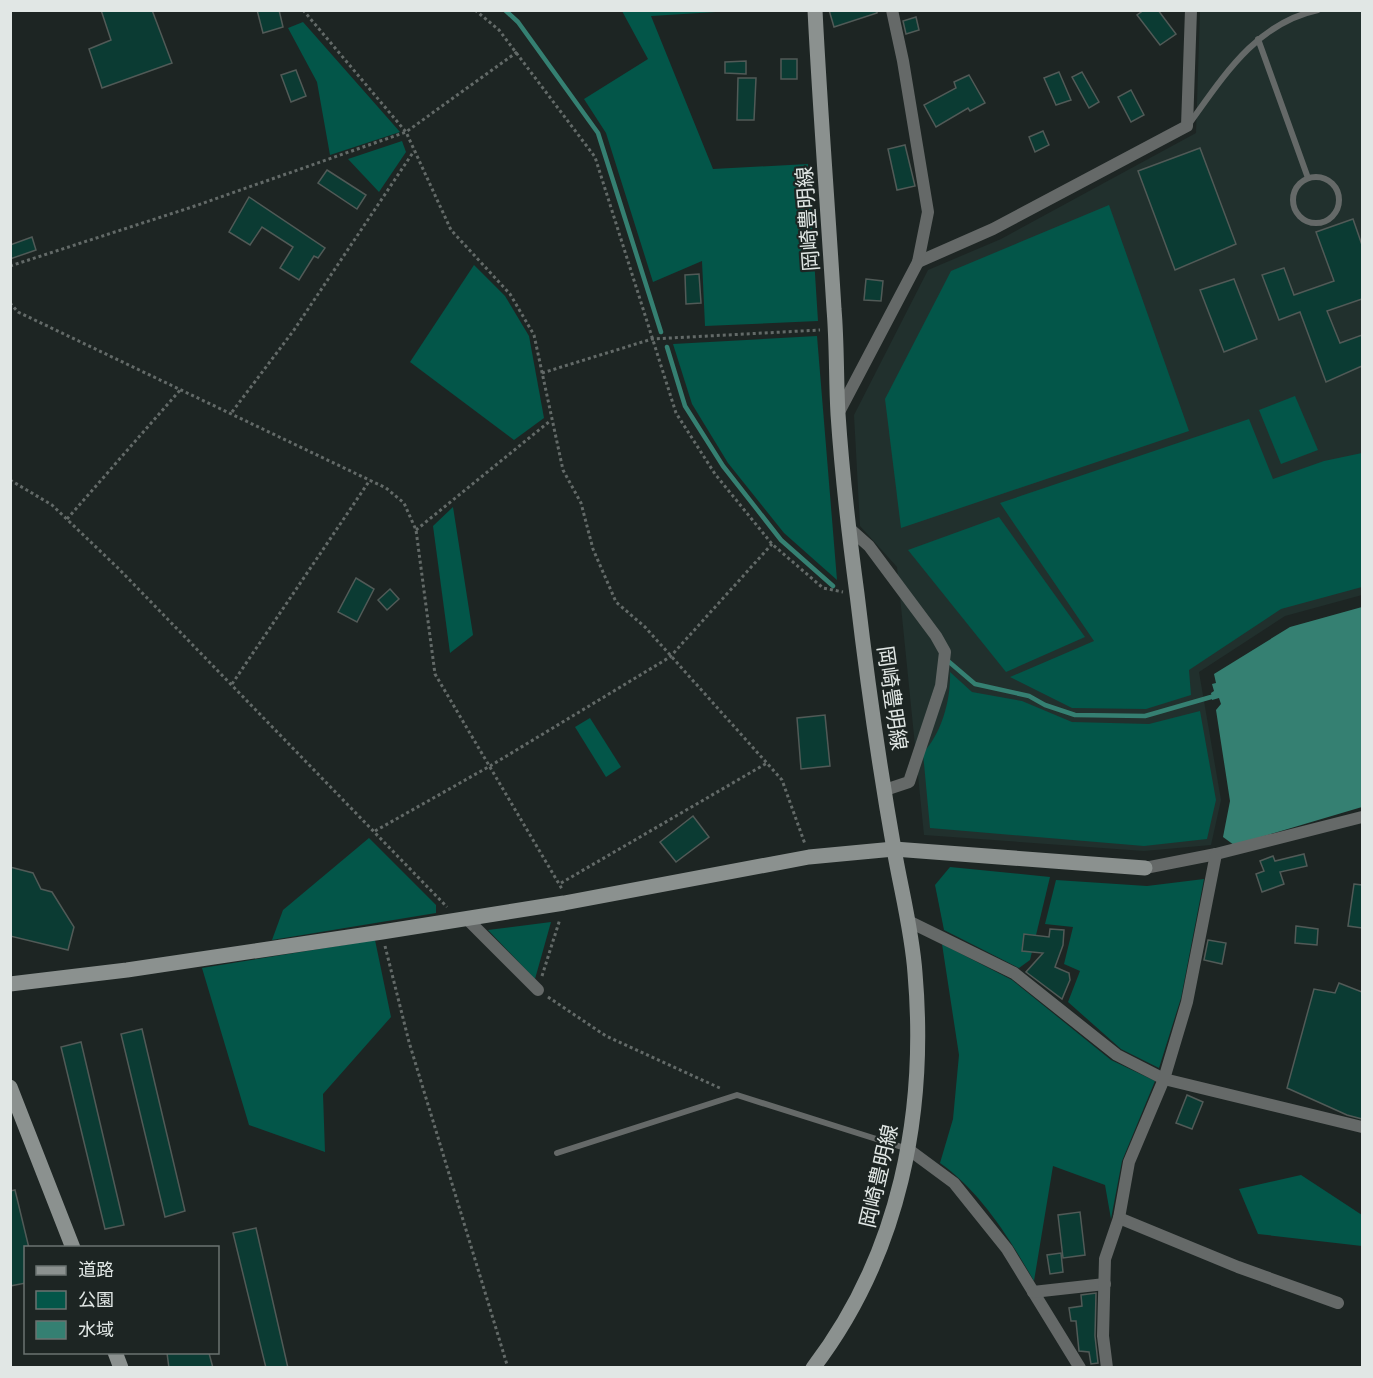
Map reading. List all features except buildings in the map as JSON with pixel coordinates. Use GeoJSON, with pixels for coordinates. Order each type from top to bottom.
{"type":"FeatureCollection","features":[{"type":"Feature","properties":{"kind":"main road","name":"岡崎豊明線"},"geometry":{"type":"LineString","coordinates":[[813,1368],[865,1286],[891,1222],[908,1149],[917,1079],[918,1032],[915,972],[908,921],[894,849],[856,594],[838,414],[836,329],[815,10]]}},
{"type":"Feature","properties":{"kind":"main road"},"geometry":{"type":"LineString","coordinates":[[10,984],[127,970],[382,932],[564,903],[809,857],[894,849],[1145,868]]}},
{"type":"Feature","properties":{"kind":"main road"},"geometry":{"type":"LineString","coordinates":[[10,1087],[72,1246]]}},
{"type":"Feature","properties":{"kind":"main road"},"geometry":{"type":"LineString","coordinates":[[115,1354],[121,1368]]}},
{"type":"Feature","properties":{"kind":"street"},"geometry":{"type":"LineString","coordinates":[[838,414],[918,262],[928,212],[903,61],[892,10]]}},
{"type":"Feature","properties":{"kind":"street"},"geometry":{"type":"LineString","coordinates":[[918,262],[993,229],[1187,126],[1191,10]]}},
{"type":"Feature","properties":{"kind":"street"},"geometry":{"type":"LineString","coordinates":[[850,529],[869,546],[936,636],[945,652],[941,686],[909,783],[885,790]]}},
{"type":"Feature","properties":{"kind":"street"},"geometry":{"type":"LineString","coordinates":[[1145,868],[1216,854],[1362,817]]}},
{"type":"Feature","properties":{"kind":"street"},"geometry":{"type":"LineString","coordinates":[[1107,1368],[1104,1336],[1105,1259],[1119,1218],[1129,1162],[1164,1079],[1187,1002],[1216,854]]}},
{"type":"Feature","properties":{"kind":"street"},"geometry":{"type":"LineString","coordinates":[[460,919],[538,990]]}},
{"type":"Feature","properties":{"kind":"street"},"geometry":{"type":"LineString","coordinates":[[908,921],[1014,973],[1117,1054],[1164,1079],[1362,1128]]}},
{"type":"Feature","properties":{"kind":"street"},"geometry":{"type":"LineString","coordinates":[[908,1149],[954,1183],[1007,1249],[1080,1368]]}},
{"type":"Feature","properties":{"kind":"street"},"geometry":{"type":"LineString","coordinates":[[1119,1218],[1238,1267],[1338,1304]]}},
{"type":"Feature","properties":{"kind":"street"},"geometry":{"type":"LineString","coordinates":[[1033,1292],[1105,1284]]}},
{"type":"Feature","properties":{"kind":"lane"},"geometry":{"type":"LineString","coordinates":[[1187,126],[1237,60],[1258,39],[1285,23],[1318,10]]}},
{"type":"Feature","properties":{"kind":"lane"},"geometry":{"type":"LineString","coordinates":[[1258,39],[1308,178]]}},
{"type":"Feature","properties":{"kind":"lane"},"geometry":{"type":"LineString","coordinates":[[1308,178],[1324,178],[1336,188],[1339,195],[1336,211],[1324,221],[1317,223],[1304,219],[1294,208],[1294,194],[1302,182],[1308,178]]}},
{"type":"Feature","properties":{"kind":"lane"},"geometry":{"type":"LineString","coordinates":[[557,1153],[737,1095],[908,1149]]}},
{"type":"Feature","properties":{"kind":"path"},"geometry":{"type":"LineString","coordinates":[[303,10],[406,132],[452,230],[510,294],[534,335],[550,420],[563,470],[581,503],[593,549],[616,602],[645,627],[782,780],[809,857]]}},
{"type":"Feature","properties":{"kind":"path"},"geometry":{"type":"LineString","coordinates":[[475,10],[499,30],[517,52],[595,157],[676,413],[715,474],[772,544],[823,588],[856,594]]}},
{"type":"Feature","properties":{"kind":"path"},"geometry":{"type":"LineString","coordinates":[[10,266],[192,207],[406,132],[517,52]]}},
{"type":"Feature","properties":{"kind":"path"},"geometry":{"type":"LineString","coordinates":[[232,412],[294,330],[414,151]]}},
{"type":"Feature","properties":{"kind":"path"},"geometry":{"type":"LineString","coordinates":[[10,303],[18,312],[232,412],[386,488],[404,503],[416,530],[435,674],[560,883],[564,903],[538,990],[606,1036],[737,1095]]}},
{"type":"Feature","properties":{"kind":"path"},"geometry":{"type":"LineString","coordinates":[[542,373],[652,339],[836,329]]}},
{"type":"Feature","properties":{"kind":"path"},"geometry":{"type":"LineString","coordinates":[[67,519],[181,388]]}},
{"type":"Feature","properties":{"kind":"path"},"geometry":{"type":"LineString","coordinates":[[416,530],[550,420]]}},
{"type":"Feature","properties":{"kind":"path"},"geometry":{"type":"LineString","coordinates":[[10,480],[52,505],[67,519],[232,684],[460,919]]}},
{"type":"Feature","properties":{"kind":"path"},"geometry":{"type":"LineString","coordinates":[[232,684],[370,480]]}},
{"type":"Feature","properties":{"kind":"path"},"geometry":{"type":"LineString","coordinates":[[375,831],[490,766],[670,657],[772,544]]}},
{"type":"Feature","properties":{"kind":"path"},"geometry":{"type":"LineString","coordinates":[[560,883],[767,763]]}},
{"type":"Feature","properties":{"kind":"path"},"geometry":{"type":"LineString","coordinates":[[382,932],[409,1042],[508,1368]]}},
{"type":"Feature","properties":{"kind":"shaded area"},"geometry":{"type":"Polygon","coordinates":[[[1200,11],[1362,11],[1362,595],[1285,616],[1199,672],[1221,800],[1211,845],[1144,851],[924,835],[897,567],[860,526],[854,415],[928,270],[1001,239],[1196,133],[1200,11]]]}},
{"type":"Feature","properties":{"kind":"green space"},"geometry":{"type":"Polygon","coordinates":[[[622,11],[732,11],[651,16],[713,169],[808,164],[818,321],[705,326],[702,261],[653,282],[606,133],[584,99],[648,59],[622,11]]]}},
{"type":"Feature","properties":{"kind":"green space"},"geometry":{"type":"Polygon","coordinates":[[[303,22],[400,132],[330,155],[317,82],[288,28],[303,22]]]}},
{"type":"Feature","properties":{"kind":"green space"},"geometry":{"type":"Polygon","coordinates":[[[402,141],[406,152],[379,192],[348,159],[402,141]]]}},
{"type":"Feature","properties":{"kind":"green space"},"geometry":{"type":"Polygon","coordinates":[[[1109,205],[1189,431],[901,528],[885,399],[951,271],[1109,205]]]}},
{"type":"Feature","properties":{"kind":"green space"},"geometry":{"type":"Polygon","coordinates":[[[474,265],[505,296],[529,336],[544,418],[514,440],[410,362],[474,265]]]}},
{"type":"Feature","properties":{"kind":"green space"},"geometry":{"type":"Polygon","coordinates":[[[817,336],[837,580],[784,533],[728,463],[692,404],[673,344],[817,336]]]}},
{"type":"Feature","properties":{"kind":"green space"},"geometry":{"type":"Polygon","coordinates":[[[1295,396],[1318,450],[1281,464],[1259,410],[1295,396]]]}},
{"type":"Feature","properties":{"kind":"green space"},"geometry":{"type":"Polygon","coordinates":[[[1249,419],[1273,479],[1324,461],[1362,453],[1362,587],[1281,609],[1189,670],[1191,695],[1146,709],[1072,708],[1010,677],[1094,641],[1000,503],[1249,419]]]}},
{"type":"Feature","properties":{"kind":"green space"},"geometry":{"type":"Polygon","coordinates":[[[453,507],[473,635],[450,653],[433,526],[453,507]]]}},
{"type":"Feature","properties":{"kind":"green space"},"geometry":{"type":"Polygon","coordinates":[[[999,517],[1085,637],[1006,672],[908,550],[999,517]]]}},
{"type":"Feature","properties":{"kind":"green space"},"geometry":{"type":"Polygon","coordinates":[[[950,672],[972,692],[1022,701],[1072,722],[1149,724],[1200,711],[1216,800],[1207,839],[1144,846],[930,828],[923,753],[935,736],[944,715],[949,693],[950,672]]]}},
{"type":"Feature","properties":{"kind":"green space"},"geometry":{"type":"Polygon","coordinates":[[[590,718],[621,767],[606,777],[575,727],[590,718]]]}},
{"type":"Feature","properties":{"kind":"green space"},"geometry":{"type":"Polygon","coordinates":[[[369,838],[436,905],[436,913],[272,940],[283,910],[369,838]]]}},
{"type":"Feature","properties":{"kind":"green space"},"geometry":{"type":"Polygon","coordinates":[[[950,867],[1050,877],[1030,960],[1019,968],[944,930],[935,885],[950,867]]]}},
{"type":"Feature","properties":{"kind":"green space"},"geometry":{"type":"Polygon","coordinates":[[[1204,879],[1181,998],[1159,1068],[1121,1049],[1068,1002],[1080,971],[1064,964],[1073,927],[1045,924],[1056,880],[1147,886],[1204,879]]]}},
{"type":"Feature","properties":{"kind":"green space"},"geometry":{"type":"Polygon","coordinates":[[[551,922],[535,979],[488,930],[551,922]]]}},
{"type":"Feature","properties":{"kind":"green space"},"geometry":{"type":"Polygon","coordinates":[[[375,940],[391,1017],[323,1094],[325,1152],[249,1125],[202,968],[375,940]]]}},
{"type":"Feature","properties":{"kind":"green space"},"geometry":{"type":"Polygon","coordinates":[[[942,944],[1012,980],[1111,1060],[1155,1081],[1122,1161],[1111,1219],[1105,1185],[1053,1166],[1034,1281],[993,1217],[968,1187],[940,1163],[953,1119],[959,1055],[942,944]]]}},
{"type":"Feature","properties":{"kind":"green space"},"geometry":{"type":"Polygon","coordinates":[[[1301,1175],[1362,1215],[1362,1246],[1258,1234],[1239,1189],[1301,1175]]]}},
{"type":"Feature","properties":{"kind":"water"},"geometry":{"type":"Polygon","coordinates":[[[1362,607],[1362,807],[1234,845],[1223,837],[1230,801],[1216,710],[1221,704],[1219,698],[1212,700],[1211,693],[1214,691],[1212,684],[1216,683],[1214,674],[1290,627],[1362,607]]]}},
{"type":"Feature","properties":{"kind":"waterway"},"geometry":{"type":"LineString","coordinates":[[505,10],[518,22],[598,133],[661,332]]}},
{"type":"Feature","properties":{"kind":"waterway"},"geometry":{"type":"LineString","coordinates":[[667,347],[685,406],[723,466],[781,540],[833,586]]}},
{"type":"Feature","properties":{"kind":"waterway"},"geometry":{"type":"LineString","coordinates":[[948,661],[975,684],[1029,696],[1045,705],[1075,715],[1145,716],[1211,697]]}}]}
